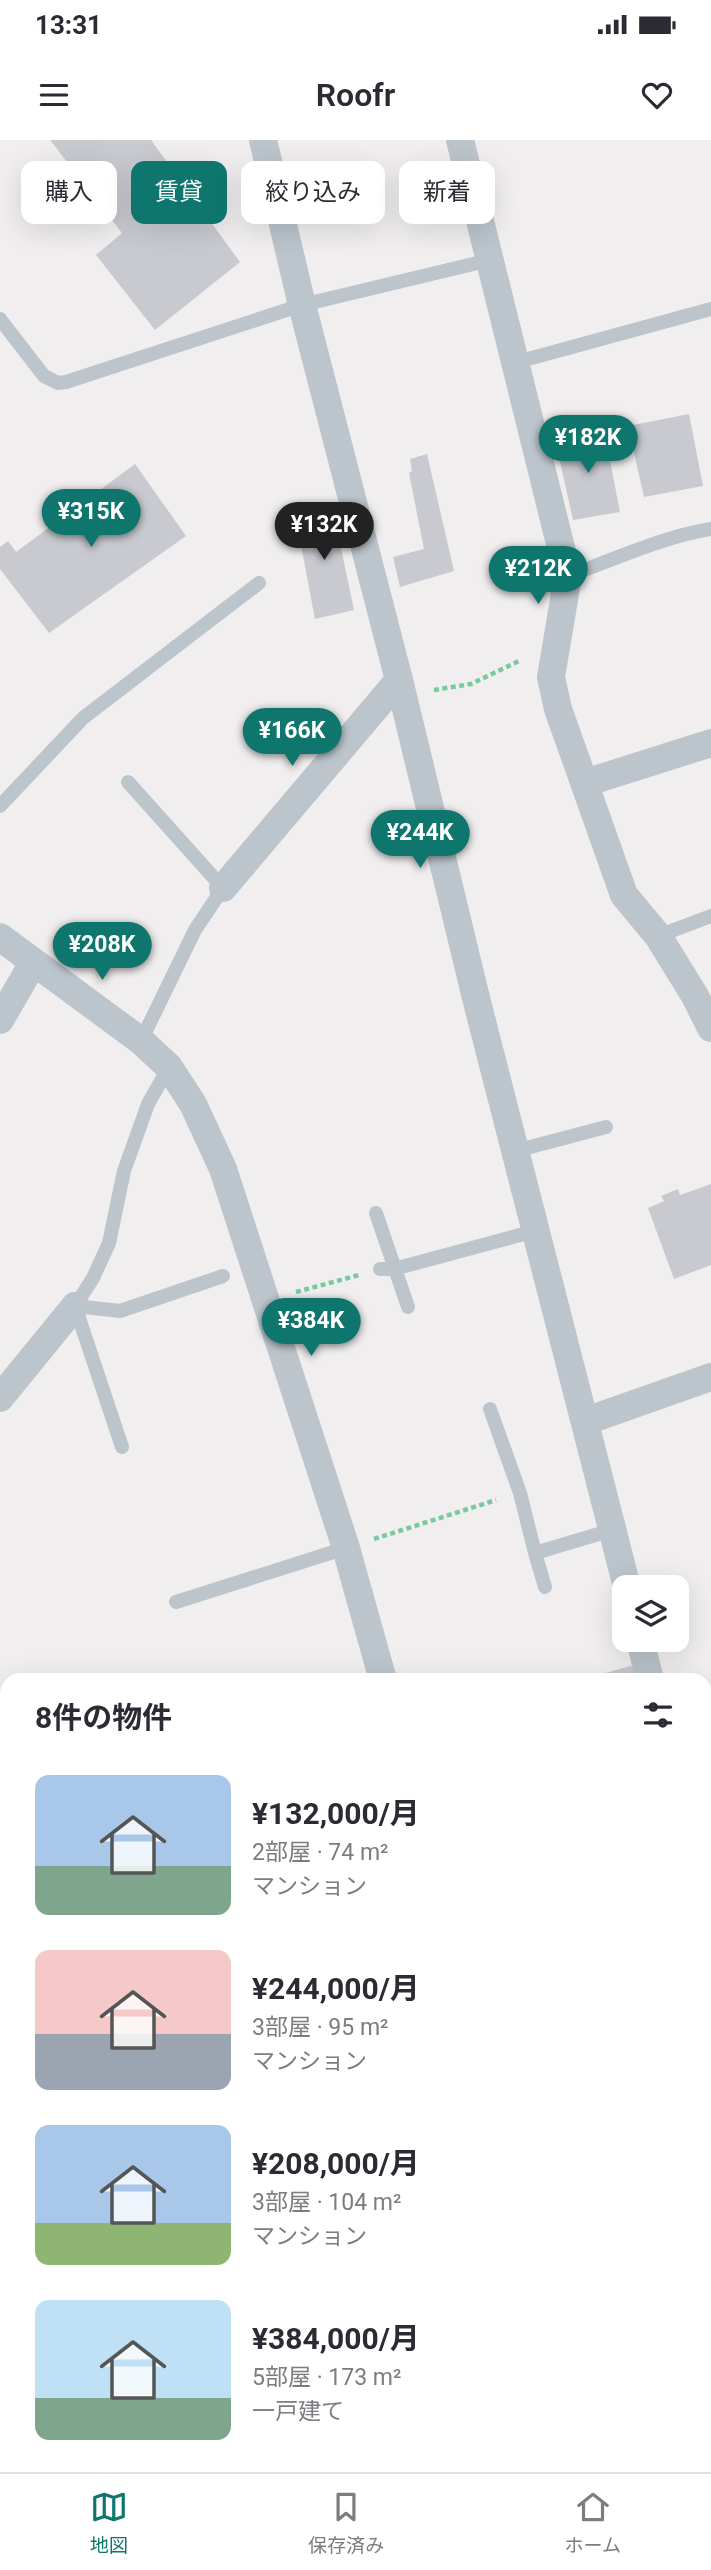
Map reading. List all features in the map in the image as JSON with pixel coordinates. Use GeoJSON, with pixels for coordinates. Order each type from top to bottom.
{"type":"FeatureCollection","features":[{"type":"Feature","properties":{"kind":"street"},"geometry":{"type":"LineString","coordinates":[[263,140],[302,305],[412,685],[515,1151],[624,1575]]}},
{"type":"Feature","properties":{"kind":"street"},"geometry":{"type":"LineString","coordinates":[[460,140],[568,576],[551,677],[558,709],[624,895],[658,936],[695,996],[711,1028]]}},
{"type":"Feature","properties":{"kind":"street"},"geometry":{"type":"LineString","coordinates":[[223,888],[412,685]]}},
{"type":"Feature","properties":{"kind":"street"},"geometry":{"type":"LineString","coordinates":[[585,783],[711,743]]}},
{"type":"Feature","properties":{"kind":"street"},"geometry":{"type":"LineString","coordinates":[[0,937],[141,1041],[169,1067],[193,1104],[223,1169],[346,1548],[381,1673]]}},
{"type":"Feature","properties":{"kind":"street"},"geometry":{"type":"LineString","coordinates":[[0,1020],[33,963]]}},
{"type":"Feature","properties":{"kind":"street"},"geometry":{"type":"LineString","coordinates":[[0,1398],[75,1306]]}},
{"type":"Feature","properties":{"kind":"street"},"geometry":{"type":"LineString","coordinates":[[586,1421],[711,1377]]}},
{"type":"Feature","properties":{"kind":"street"},"geometry":{"type":"LineString","coordinates":[[643,1652],[648,1673]]}},
{"type":"Feature","properties":{"kind":"lane"},"geometry":{"type":"LineString","coordinates":[[0,319],[44,376],[58,383],[302,305],[489,260]]}},
{"type":"Feature","properties":{"kind":"lane"},"geometry":{"type":"LineString","coordinates":[[517,362],[711,309]]}},
{"type":"Feature","properties":{"kind":"lane"},"geometry":{"type":"LineString","coordinates":[[568,576],[675,537],[711,529]]}},
{"type":"Feature","properties":{"kind":"lane"},"geometry":{"type":"LineString","coordinates":[[0,806],[83,718],[259,583]]}},
{"type":"Feature","properties":{"kind":"lane"},"geometry":{"type":"LineString","coordinates":[[128,782],[223,888],[195,930],[141,1041]]}},
{"type":"Feature","properties":{"kind":"lane"},"geometry":{"type":"LineString","coordinates":[[658,936],[711,916]]}},
{"type":"Feature","properties":{"kind":"lane"},"geometry":{"type":"LineString","coordinates":[[75,1306],[93,1278],[109,1243],[124,1171],[148,1104],[169,1067]]}},
{"type":"Feature","properties":{"kind":"lane"},"geometry":{"type":"LineString","coordinates":[[515,1151],[606,1127]]}},
{"type":"Feature","properties":{"kind":"lane"},"geometry":{"type":"LineString","coordinates":[[376,1213],[387,1269],[408,1307]]}},
{"type":"Feature","properties":{"kind":"lane"},"geometry":{"type":"LineString","coordinates":[[387,1269],[535,1231]]}},
{"type":"Feature","properties":{"kind":"lane"},"geometry":{"type":"LineString","coordinates":[[75,1306],[120,1311],[223,1276]]}},
{"type":"Feature","properties":{"kind":"lane"},"geometry":{"type":"LineString","coordinates":[[75,1306],[122,1447]]}},
{"type":"Feature","properties":{"kind":"lane"},"geometry":{"type":"LineString","coordinates":[[490,1409],[520,1493],[545,1587]]}},
{"type":"Feature","properties":{"kind":"lane"},"geometry":{"type":"LineString","coordinates":[[535,1553],[612,1530]]}},
{"type":"Feature","properties":{"kind":"lane"},"geometry":{"type":"LineString","coordinates":[[176,1602],[346,1548]]}},
{"type":"Feature","properties":{"kind":"path"},"geometry":{"type":"LineString","coordinates":[[412,685],[471,684],[556,643]]}},
{"type":"Feature","properties":{"kind":"path"},"geometry":{"type":"LineString","coordinates":[[266,1300],[387,1269]]}},
{"type":"Feature","properties":{"kind":"path"},"geometry":{"type":"LineString","coordinates":[[346,1548],[520,1493]]}},
{"type":"Feature","properties":{"kind":"building"},"geometry":{"type":"Polygon","coordinates":[[[50,140],[151,140],[166,161],[131,161],[131,224],[212,224],[240,262],[155,330],[96,255],[122,233],[115,224],[117,161],[66,161],[50,140]]]}},
{"type":"Feature","properties":{"kind":"building"},"geometry":{"type":"Polygon","coordinates":[[[689,414],[703,486],[644,497],[628,426],[689,414]]]}},
{"type":"Feature","properties":{"kind":"building"},"geometry":{"type":"Polygon","coordinates":[[[604,429],[620,512],[573,520],[555,439],[604,429]]]}},
{"type":"Feature","properties":{"kind":"building"},"geometry":{"type":"Polygon","coordinates":[[[427,454],[454,571],[400,587],[393,557],[424,549],[409,473],[412,471],[410,459],[427,454]]]}},
{"type":"Feature","properties":{"kind":"building"},"geometry":{"type":"Polygon","coordinates":[[[135,464],[186,536],[49,633],[0,569],[0,547],[8,541],[16,552],[135,464]]]}},
{"type":"Feature","properties":{"kind":"building"},"geometry":{"type":"Polygon","coordinates":[[[332,505],[354,610],[315,619],[295,513],[332,505]]]}},
{"type":"Feature","properties":{"kind":"building"},"geometry":{"type":"Polygon","coordinates":[[[711,1184],[711,1265],[674,1279],[648,1208],[664,1201],[661,1196],[678,1189],[680,1195],[711,1184]]]}},
{"type":"Feature","properties":{"kind":"building"},"geometry":{"type":"Polygon","coordinates":[[[634,1665],[637,1673],[605,1673],[634,1665]]]}}]}
